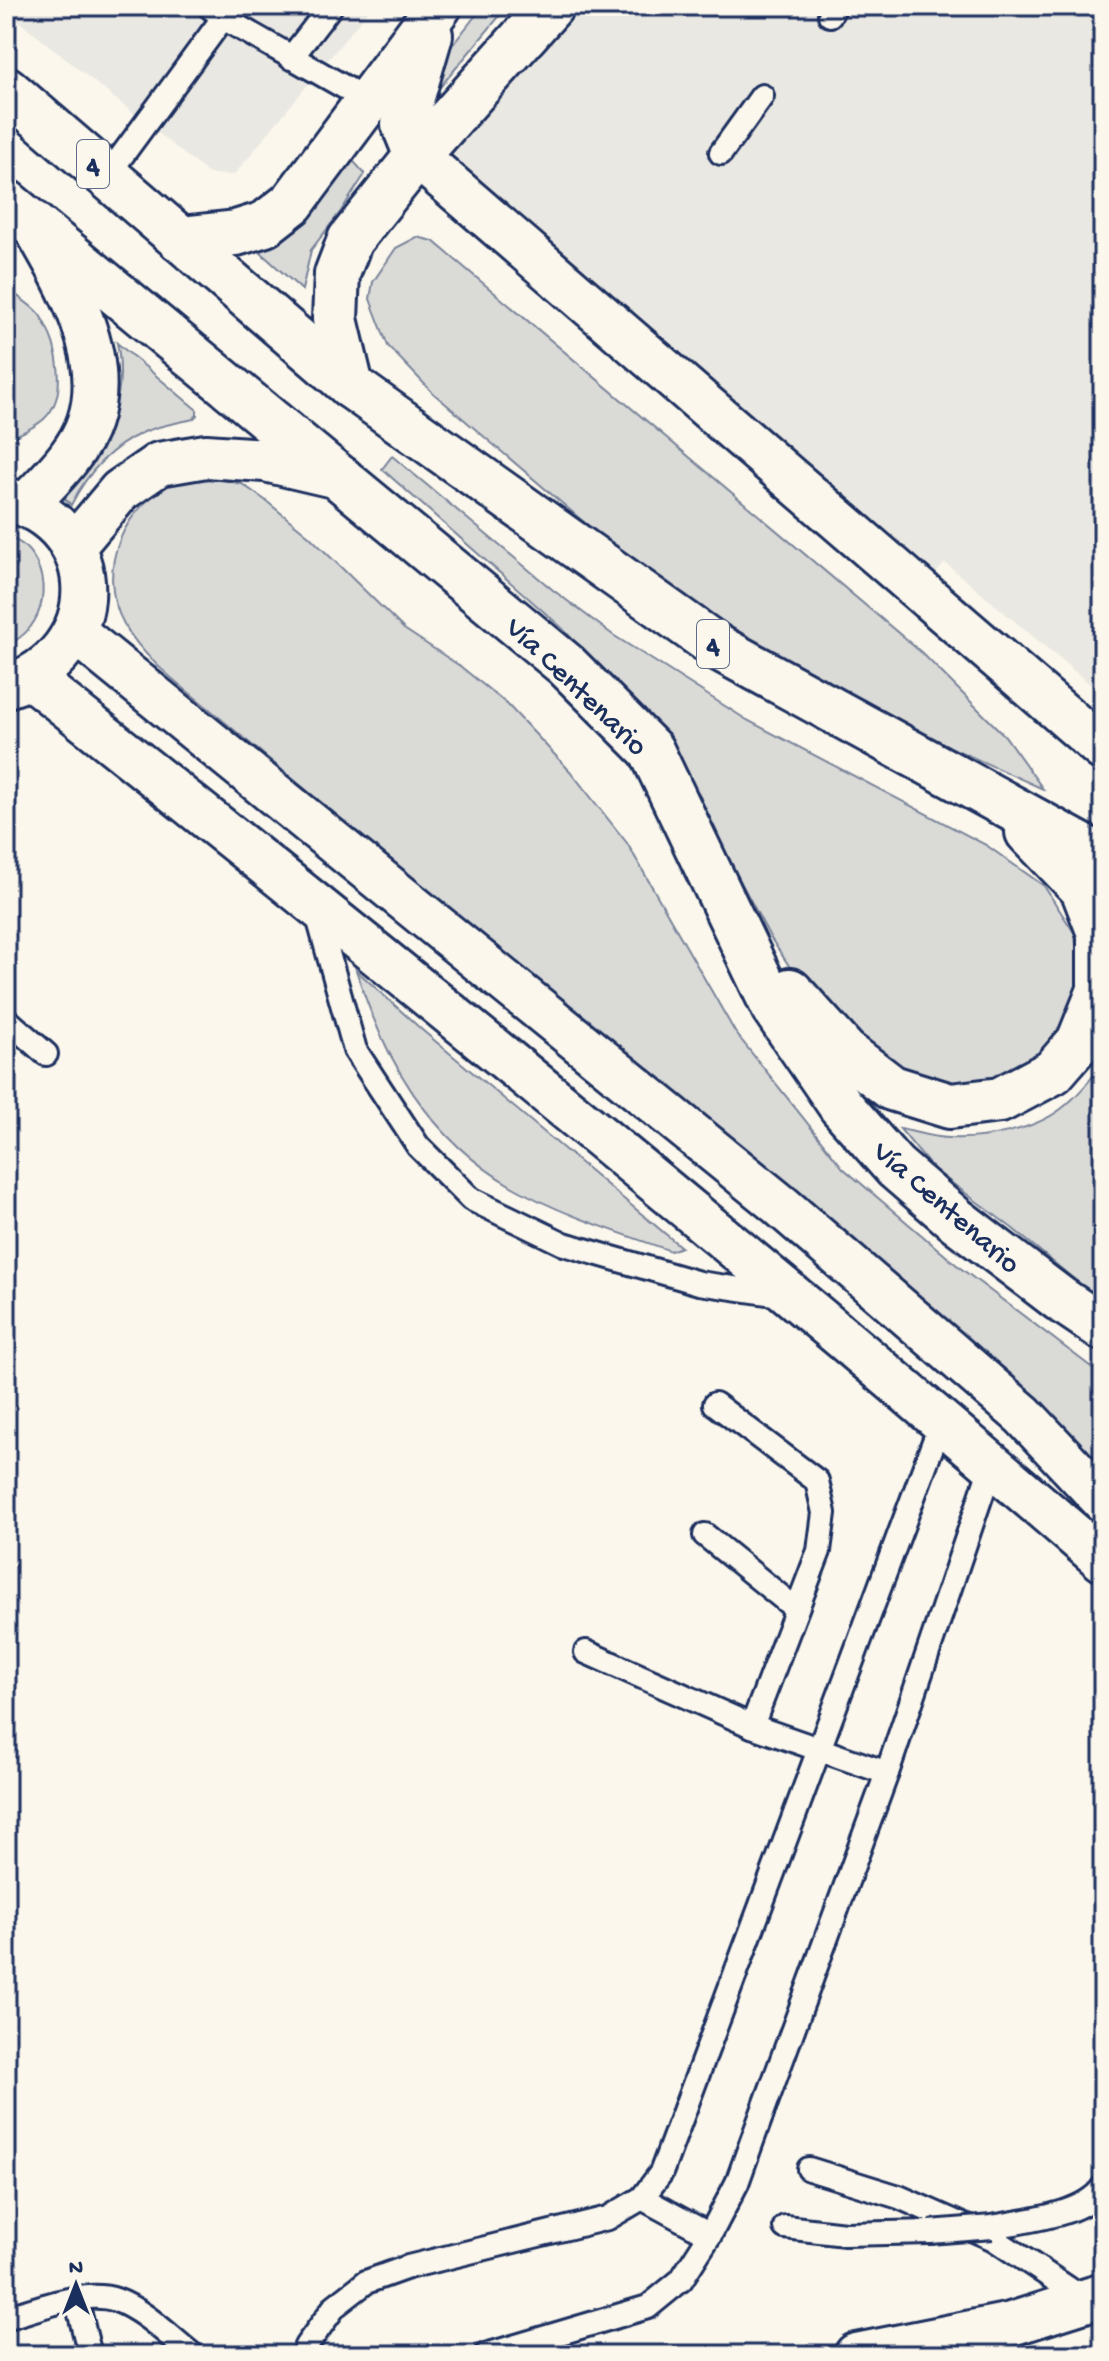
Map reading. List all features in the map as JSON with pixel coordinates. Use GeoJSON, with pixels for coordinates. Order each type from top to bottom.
{"type":"FeatureCollection","features":[{"type":"Feature","properties":{"kind":"main road"},"geometry":{"type":"LineString","coordinates":[[180,239],[236,233],[265,224],[292,203],[439,6]]}},
{"type":"Feature","properties":{"kind":"main road"},"geometry":{"type":"LineString","coordinates":[[417,156],[404,124],[439,6]]}},
{"type":"Feature","properties":{"kind":"main road"},"geometry":{"type":"LineString","coordinates":[[351,386],[335,319],[337,274],[350,240],[417,156],[551,6]]}},
{"type":"Feature","properties":{"kind":"main road","name":"4"},"geometry":{"type":"LineString","coordinates":[[6,89],[351,386],[719,648],[1103,858]]}},
{"type":"Feature","properties":{"kind":"main road","name":"Vía Centenario"},"geometry":{"type":"LineString","coordinates":[[19,213],[566,665],[651,750],[774,1008],[841,1106],[895,1167],[955,1219],[1103,1328]]}},
{"type":"Feature","properties":{"kind":"main road"},"geometry":{"type":"LineString","coordinates":[[651,750],[791,992],[845,1052],[892,1088],[950,1106],[1000,1100],[1053,1072],[1079,1042],[1100,990],[1100,933],[1083,889],[1029,833],[954,775]]}},
{"type":"Feature","properties":{"kind":"street"},"geometry":{"type":"LineString","coordinates":[[417,156],[1103,749]]}},
{"type":"Feature","properties":{"kind":"street"},"geometry":{"type":"LineString","coordinates":[[19,213],[65,280],[85,327],[96,386],[89,422],[65,462],[16,501],[54,522],[73,547],[82,575],[83,604],[75,632],[57,658],[19,682],[313,901],[796,1297],[1103,1560]]}},
{"type":"Feature","properties":{"kind":"street"},"geometry":{"type":"LineString","coordinates":[[73,547],[120,491],[159,464],[206,456],[265,460],[342,478]]}},
{"type":"Feature","properties":{"kind":"street"},"geometry":{"type":"LineString","coordinates":[[75,632],[780,1205],[1023,1415],[1103,1500]]}},
{"type":"Feature","properties":{"kind":"street"},"geometry":{"type":"LineString","coordinates":[[856,2355],[1011,2324],[1097,2300]]}},
{"type":"Feature","properties":{"kind":"lane"},"geometry":{"type":"LineString","coordinates":[[291,58],[331,6]]}},
{"type":"Feature","properties":{"kind":"lane"},"geometry":{"type":"LineString","coordinates":[[107,176],[216,12],[367,100]]}},
{"type":"Feature","properties":{"kind":"lane"},"geometry":{"type":"LineString","coordinates":[[721,153],[762,96]]}},
{"type":"Feature","properties":{"kind":"lane"},"geometry":{"type":"LineString","coordinates":[[313,901],[355,1050],[418,1146],[471,1199],[564,1244],[699,1283],[796,1297]]}},
{"type":"Feature","properties":{"kind":"lane"},"geometry":{"type":"LineString","coordinates":[[6,1019],[46,1054]]}},
{"type":"Feature","properties":{"kind":"lane"},"geometry":{"type":"LineString","coordinates":[[715,1404],[817,1481],[824,1513],[819,1551],[752,1726]]}},
{"type":"Feature","properties":{"kind":"lane"},"geometry":{"type":"LineString","coordinates":[[306,2355],[306,2346],[335,2306],[366,2282],[408,2267],[608,2218],[642,2198],[661,2173],[942,1420]]}},
{"type":"Feature","properties":{"kind":"lane"},"geometry":{"type":"LineString","coordinates":[[486,2355],[648,2307],[681,2280],[710,2235],[737,2183],[887,1773],[992,1464]]}},
{"type":"Feature","properties":{"kind":"lane"},"geometry":{"type":"LineString","coordinates":[[705,1535],[796,1609]]}},
{"type":"Feature","properties":{"kind":"lane"},"geometry":{"type":"LineString","coordinates":[[586,1652],[752,1726],[887,1773]]}},
{"type":"Feature","properties":{"kind":"lane"},"geometry":{"type":"LineString","coordinates":[[809,2169],[899,2197],[994,2239],[1097,2300]]}},
{"type":"Feature","properties":{"kind":"lane"},"geometry":{"type":"LineString","coordinates":[[785,2227],[845,2234],[992,2227],[1048,2216],[1094,2200],[1103,2187]]}},
{"type":"Feature","properties":{"kind":"lane"},"geometry":{"type":"LineString","coordinates":[[642,2198],[710,2235]]}},
{"type":"Feature","properties":{"kind":"lane"},"geometry":{"type":"LineString","coordinates":[[6,2318],[76,2298],[115,2299],[135,2310],[193,2355]]}},
{"type":"Feature","properties":{"kind":"lane"},"geometry":{"type":"LineString","coordinates":[[76,2298],[90,2355]]}},
{"type":"Feature","properties":{"kind":"shaded area"},"geometry":{"type":"Polygon","coordinates":[[[6,6],[372,6],[234,175],[209,174],[6,11],[6,6]]]}},
{"type":"Feature","properties":{"kind":"shaded area"},"geometry":{"type":"Polygon","coordinates":[[[483,6],[508,6],[425,105],[426,79],[483,6]]]}},
{"type":"Feature","properties":{"kind":"shaded area"},"geometry":{"type":"Polygon","coordinates":[[[551,6],[1103,6],[1103,695],[945,563],[920,591],[417,156],[551,6]]]}},
{"type":"Feature","properties":{"kind":"shaded area"},"geometry":{"type":"Polygon","coordinates":[[[347,154],[365,174],[311,250],[302,290],[250,243],[347,154]]]}},
{"type":"Feature","properties":{"kind":"shaded area"},"geometry":{"type":"Polygon","coordinates":[[[417,237],[433,241],[922,653],[1005,736],[1043,789],[950,747],[713,618],[626,558],[433,393],[388,346],[370,299],[373,282],[396,248],[417,237]]]}},
{"type":"Feature","properties":{"kind":"shaded area"},"geometry":{"type":"Polygon","coordinates":[[[6,287],[31,306],[43,320],[53,343],[59,384],[52,409],[44,419],[6,440],[6,287]]]}},
{"type":"Feature","properties":{"kind":"shaded area"},"geometry":{"type":"Polygon","coordinates":[[[117,343],[197,410],[197,415],[193,419],[150,430],[121,445],[92,472],[71,505],[60,494],[89,464],[116,406],[120,364],[117,343]]]}},
{"type":"Feature","properties":{"kind":"shaded area"},"geometry":{"type":"Polygon","coordinates":[[[392,456],[553,590],[613,635],[747,720],[986,845],[1044,886],[1075,934],[1080,994],[1064,1035],[1011,1083],[923,1088],[807,993],[770,937],[694,794],[648,725],[606,674],[561,627],[382,469],[392,456]]]}},
{"type":"Feature","properties":{"kind":"shaded area"},"geometry":{"type":"Polygon","coordinates":[[[208,477],[242,484],[265,500],[309,536],[404,629],[460,666],[507,704],[570,771],[627,843],[735,1032],[843,1168],[959,1267],[1103,1376],[1103,1464],[482,937],[177,683],[142,649],[124,624],[115,603],[112,582],[120,540],[129,522],[159,491],[178,481],[208,477]]]}},
{"type":"Feature","properties":{"kind":"shaded area"},"geometry":{"type":"Polygon","coordinates":[[[6,535],[23,545],[33,557],[40,570],[42,600],[30,627],[20,638],[6,645],[6,535]]]}},
{"type":"Feature","properties":{"kind":"shaded area"},"geometry":{"type":"Polygon","coordinates":[[[356,970],[422,1030],[681,1247],[671,1251],[590,1222],[513,1187],[483,1168],[434,1121],[414,1094],[381,1035],[356,970]]]}},
{"type":"Feature","properties":{"kind":"shaded area"},"geometry":{"type":"Polygon","coordinates":[[[1103,1063],[1103,1303],[1012,1228],[932,1168],[900,1129],[937,1137],[962,1138],[1023,1128],[1061,1109],[1079,1093],[1103,1063]]]}}]}
